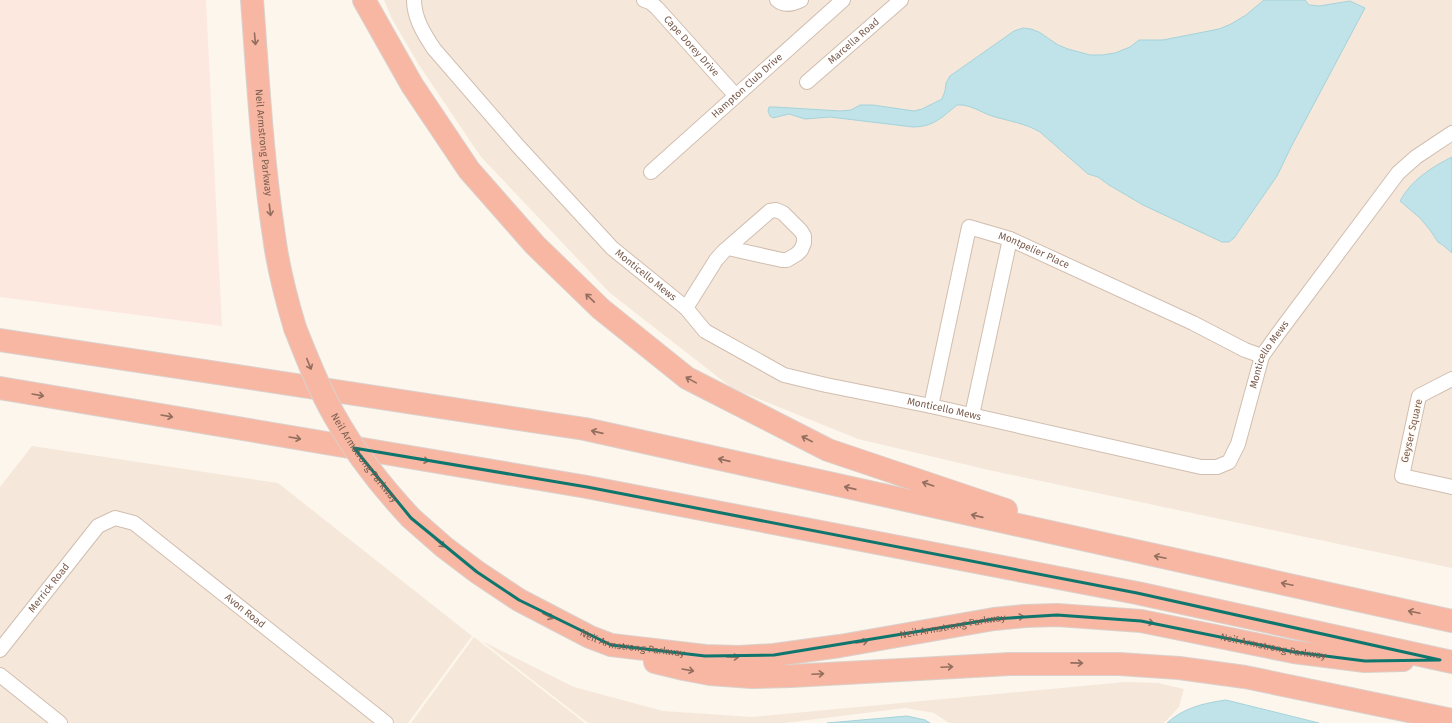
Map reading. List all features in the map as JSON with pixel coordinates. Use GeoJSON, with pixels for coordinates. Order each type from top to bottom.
{"type":"FeatureCollection","features":[{"type":"Feature","properties":{"kind":"highway","name":"Neil Armstrong Parkway"},"geometry":{"type":"LineString","coordinates":[[252,0],[265,161],[274,237],[285,294],[294,328],[313,373],[345,434],[372,473],[411,518],[471,568],[519,600],[590,637],[611,645],[705,656],[739,657],[774,655],[840,646],[994,619],[1057,615],[1141,620],[1294,652],[1365,661],[1446,661]]}},
{"type":"Feature","properties":{"kind":"highway"},"geometry":{"type":"LineString","coordinates":[[364,0],[412,85],[469,170],[535,246],[601,309],[687,378],[828,450],[1111,546]]}},
{"type":"Feature","properties":{"kind":"highway"},"geometry":{"type":"LineString","coordinates":[[0,340],[585,429],[1452,620]]}},
{"type":"Feature","properties":{"kind":"highway"},"geometry":{"type":"LineString","coordinates":[[0,388],[588,487],[1137,593],[1446,661]]}},
{"type":"Feature","properties":{"kind":"highway"},"geometry":{"type":"LineString","coordinates":[[611,645],[660,664],[710,674],[752,677],[1010,664],[1119,664],[1179,668],[1245,677],[1452,720]]}},
{"type":"Feature","properties":{"kind":"street","name":"Monticello Mews"},"geometry":{"type":"LineString","coordinates":[[414,0],[418,20],[424,34],[434,49],[518,146],[612,248],[686,308],[705,331],[784,375],[972,415],[1201,467],[1217,467],[1229,462],[1238,444],[1262,356],[1398,173],[1416,157],[1452,133]]}},
{"type":"Feature","properties":{"kind":"street","name":"Cape Dorey Drive"},"geometry":{"type":"LineString","coordinates":[[644,0],[650,2],[657,8],[736,96]]}},
{"type":"Feature","properties":{"kind":"street"},"geometry":{"type":"LineString","coordinates":[[777,0],[784,4],[801,0]]}},
{"type":"Feature","properties":{"kind":"street","name":"Marcella Road"},"geometry":{"type":"LineString","coordinates":[[807,82],[900,0]]}},
{"type":"Feature","properties":{"kind":"street","name":"Hampton Club Drive"},"geometry":{"type":"LineString","coordinates":[[651,172],[736,96],[835,2]]}},
{"type":"Feature","properties":{"kind":"street"},"geometry":{"type":"LineString","coordinates":[[686,308],[716,260],[728,248],[770,211],[776,210],[783,213],[802,231],[804,236],[804,243],[801,250],[792,257],[782,260],[728,248]]}},
{"type":"Feature","properties":{"kind":"street","name":"Montpelier Place"},"geometry":{"type":"LineString","coordinates":[[931,406],[970,227],[1010,239],[1193,323],[1245,350],[1262,356]]}},
{"type":"Feature","properties":{"kind":"street"},"geometry":{"type":"LineString","coordinates":[[972,415],[1010,239]]}},
{"type":"Feature","properties":{"kind":"street","name":"Geyser Square"},"geometry":{"type":"LineString","coordinates":[[1452,379],[1418,396],[1402,476],[1452,487]]}},
{"type":"Feature","properties":{"kind":"street","name":"Avon Road"},"geometry":{"type":"LineString","coordinates":[[98,526],[115,518],[134,523],[386,723]]}},
{"type":"Feature","properties":{"kind":"street","name":"Merrick Road"},"geometry":{"type":"LineString","coordinates":[[0,650],[98,526]]}},
{"type":"Feature","properties":{"kind":"street"},"geometry":{"type":"LineString","coordinates":[[0,675],[60,723]]}},
{"type":"Feature","properties":{"kind":"highlighted area"},"geometry":{"type":"Polygon","coordinates":[[[354,448],[587,487],[1137,593],[1440,660],[1365,661],[1294,652],[1141,621],[1057,615],[994,619],[774,655],[705,656],[611,645],[519,600],[477,572],[411,518],[354,448]]]}},
{"type":"Feature","properties":{"kind":"shaded area"},"geometry":{"type":"Polygon","coordinates":[[[0,0],[206,0],[222,326],[0,297],[0,0]]]}},
{"type":"Feature","properties":{"kind":"shaded area"},"geometry":{"type":"Polygon","coordinates":[[[384,0],[1452,0],[1452,568],[993,471],[858,439],[732,388],[610,293],[481,157],[419,65],[392,19],[384,0]]]}},
{"type":"Feature","properties":{"kind":"shaded area"},"geometry":{"type":"Polygon","coordinates":[[[32,446],[278,483],[472,636],[408,723],[0,723],[0,487],[32,446]]]}},
{"type":"Feature","properties":{"kind":"shaded area"},"geometry":{"type":"Polygon","coordinates":[[[474,637],[585,723],[411,723],[474,637]]]}},
{"type":"Feature","properties":{"kind":"shaded area"},"geometry":{"type":"Polygon","coordinates":[[[482,641],[574,687],[663,711],[752,717],[1125,682],[1158,683],[1184,689],[1179,707],[1164,723],[949,723],[934,713],[905,708],[785,723],[588,723],[482,641]]]}},
{"type":"Feature","properties":{"kind":"water"},"geometry":{"type":"Polygon","coordinates":[[[1264,0],[1305,0],[1309,5],[1319,6],[1350,1],[1365,8],[1277,176],[1234,238],[1229,242],[1222,242],[1143,205],[1098,177],[1088,174],[1040,132],[1022,124],[992,116],[966,106],[957,105],[932,123],[920,127],[830,117],[805,119],[789,114],[773,118],[770,116],[768,111],[769,107],[775,107],[840,111],[851,110],[860,105],[873,105],[914,111],[922,109],[942,99],[946,83],[950,76],[1014,31],[1023,28],[1039,32],[1058,45],[1068,49],[1090,55],[1102,55],[1115,53],[1130,47],[1139,40],[1163,40],[1219,29],[1246,15],[1264,0]]]}},
{"type":"Feature","properties":{"kind":"water"},"geometry":{"type":"Polygon","coordinates":[[[1452,157],[1452,253],[1438,242],[1420,218],[1400,201],[1416,180],[1437,165],[1452,157]]]}},
{"type":"Feature","properties":{"kind":"water"},"geometry":{"type":"Polygon","coordinates":[[[1226,700],[1319,723],[1167,723],[1173,718],[1194,707],[1226,700]]]}},
{"type":"Feature","properties":{"kind":"water"},"geometry":{"type":"Polygon","coordinates":[[[907,716],[925,720],[930,723],[827,723],[907,716]]]}}]}
